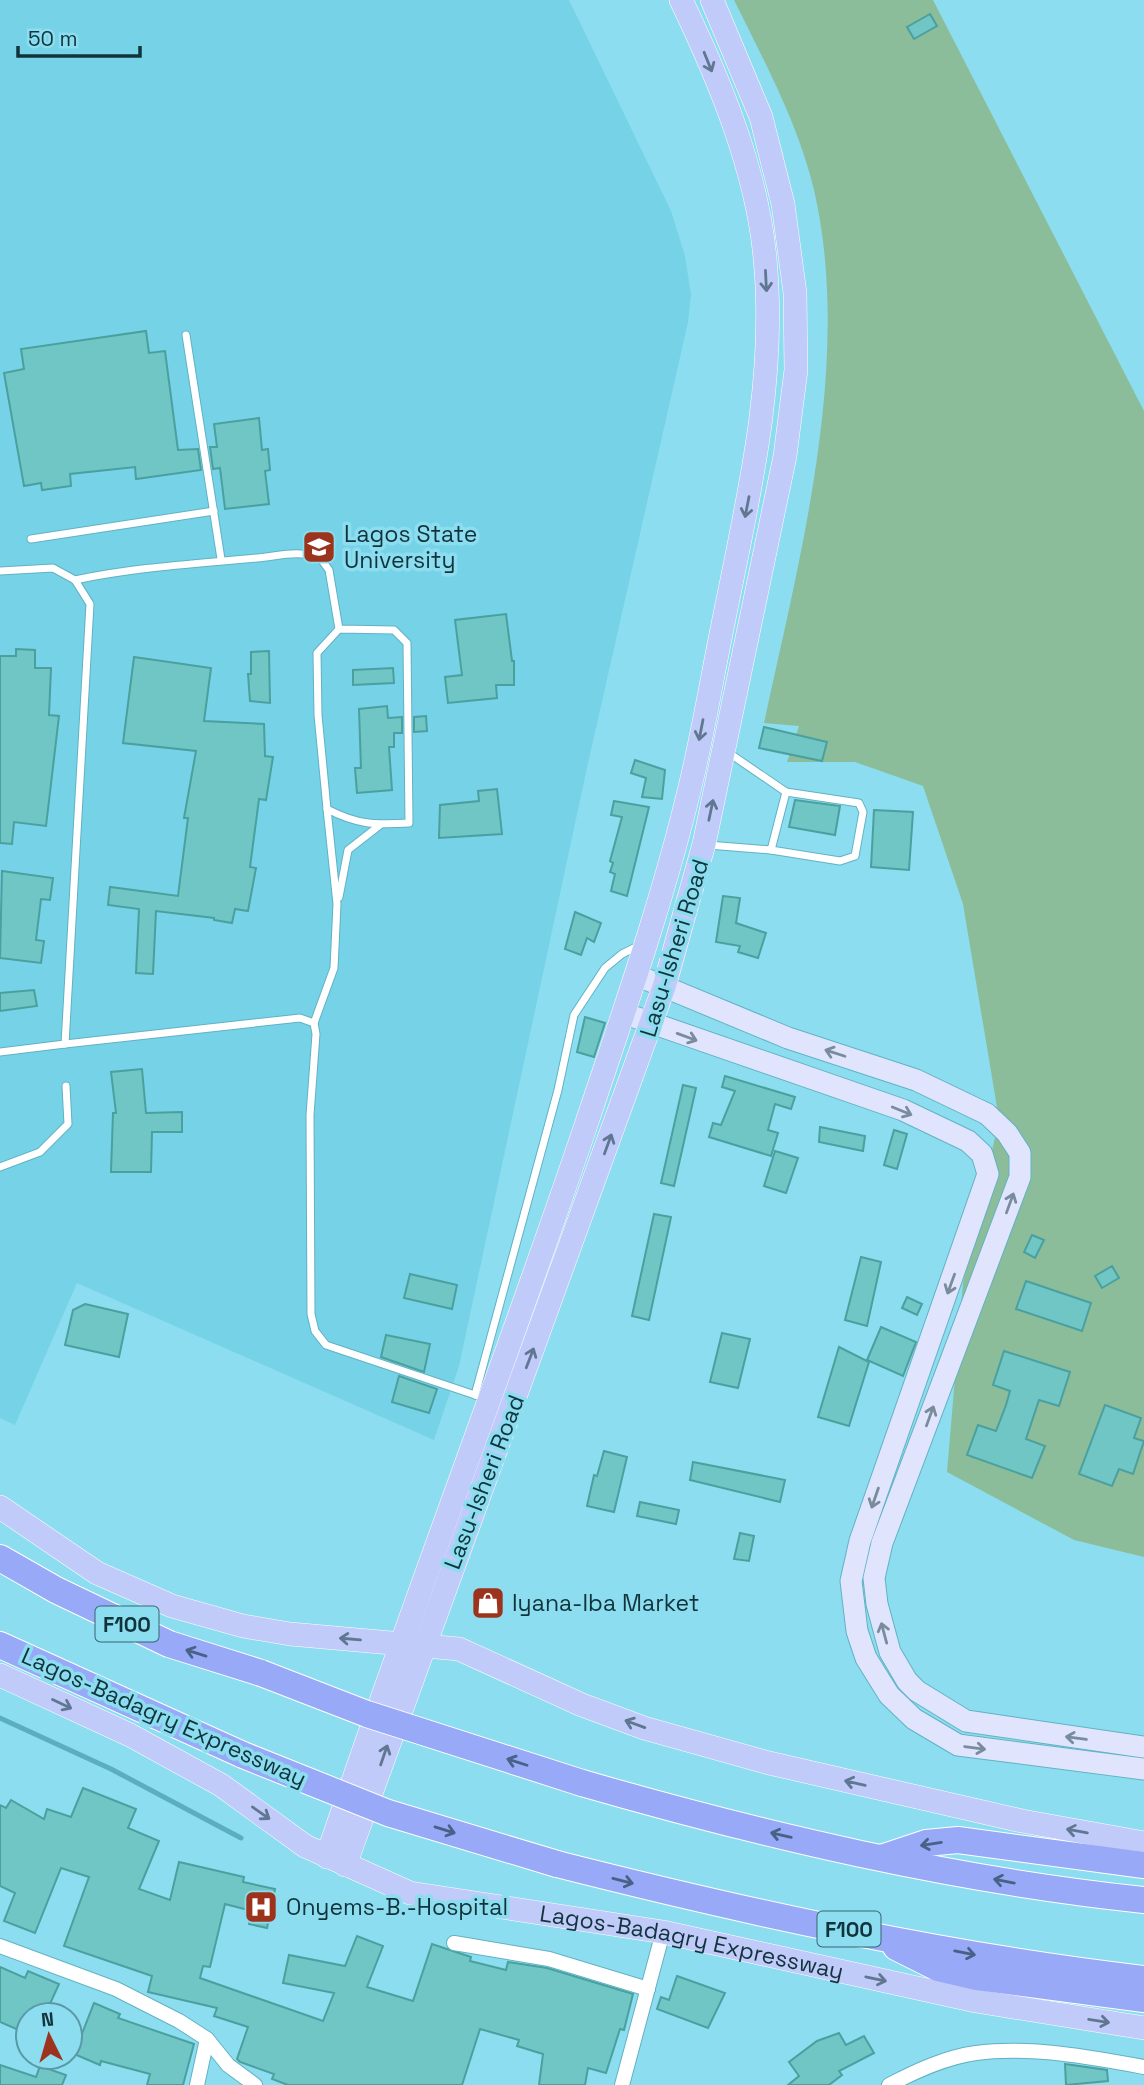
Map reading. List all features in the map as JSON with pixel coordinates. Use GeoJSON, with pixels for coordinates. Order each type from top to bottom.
{"type":"FeatureCollection","features":[{"type":"Feature","properties":{"kind":"highway","name":"F100"},"geometry":{"type":"LineString","coordinates":[[0,1558],[55,1590],[169,1644],[261,1673],[367,1714],[582,1783],[702,1817],[881,1858],[1045,1889],[1144,1900]]}},
{"type":"Feature","properties":{"kind":"highway","name":"Lagos-Badagry Expressway"},"geometry":{"type":"LineString","coordinates":[[0,1645],[243,1755],[388,1813],[557,1864],[686,1897],[1034,1966],[1144,1979]]}},
{"type":"Feature","properties":{"kind":"highway"},"geometry":{"type":"LineString","coordinates":[[881,1858],[926,1843],[958,1840],[1144,1865]]}},
{"type":"Feature","properties":{"kind":"highway"},"geometry":{"type":"LineString","coordinates":[[876,1935],[912,1957],[938,1968],[977,1977],[1144,1999]]}},
{"type":"Feature","properties":{"kind":"main road","name":"Lasu-Isheri Road"},"geometry":{"type":"LineString","coordinates":[[336,1861],[398,1645],[482,1398],[522,1316],[647,943],[690,788],[758,451],[767,383],[765,255],[757,212],[734,127],[681,0]]}},
{"type":"Feature","properties":{"kind":"main road","name":"Lasu-Isheri Road"},"geometry":{"type":"LineString","coordinates":[[336,1861],[423,1646],[653,1023],[704,844],[785,456],[796,370],[795,293],[783,204],[761,117],[712,0]]}},
{"type":"Feature","properties":{"kind":"main road"},"geometry":{"type":"LineString","coordinates":[[636,975],[788,1038],[916,1080],[987,1114],[1007,1133],[1020,1153],[1020,1177],[882,1543],[874,1578],[877,1604],[890,1653],[906,1681],[917,1691],[966,1721],[1144,1747]]}},
{"type":"Feature","properties":{"kind":"main road"},"geometry":{"type":"LineString","coordinates":[[623,1013],[903,1110],[968,1141],[982,1154],[988,1174],[860,1541],[851,1581],[856,1631],[866,1658],[889,1695],[914,1719],[958,1745],[1144,1769]]}},
{"type":"Feature","properties":{"kind":"main road"},"geometry":{"type":"LineString","coordinates":[[0,1507],[97,1573],[172,1606],[243,1626],[471,1653],[582,1705],[645,1728],[769,1763],[1023,1821],[1144,1843]]}},
{"type":"Feature","properties":{"kind":"main road","name":"Lagos-Badagry Expressway"},"geometry":{"type":"LineString","coordinates":[[0,1675],[130,1735],[221,1785],[306,1846],[410,1894],[663,1932],[976,2001],[1144,2028]]}},
{"type":"Feature","properties":{"kind":"street"},"geometry":{"type":"LineString","coordinates":[[622,2085],[663,1932]]}},
{"type":"Feature","properties":{"kind":"street"},"geometry":{"type":"LineString","coordinates":[[454,1943],[549,1959],[648,1989]]}},
{"type":"Feature","properties":{"kind":"street"},"geometry":{"type":"LineString","coordinates":[[0,1946],[116,1989],[207,2039],[228,2065],[255,2085]]}},
{"type":"Feature","properties":{"kind":"street"},"geometry":{"type":"LineString","coordinates":[[197,2085],[207,2039]]}},
{"type":"Feature","properties":{"kind":"street"},"geometry":{"type":"LineString","coordinates":[[889,2085],[921,2069],[974,2053],[1053,2054],[1144,2067]]}},
{"type":"Feature","properties":{"kind":"lane"},"geometry":{"type":"LineString","coordinates":[[186,335],[221,559]]}},
{"type":"Feature","properties":{"kind":"lane"},"geometry":{"type":"LineString","coordinates":[[31,539],[214,511]]}},
{"type":"Feature","properties":{"kind":"lane"},"geometry":{"type":"LineString","coordinates":[[75,580],[124,569],[292,553],[321,559],[329,569],[339,629]]}},
{"type":"Feature","properties":{"kind":"lane"},"geometry":{"type":"LineString","coordinates":[[0,571],[52,568],[75,580],[90,604],[65,1044]]}},
{"type":"Feature","properties":{"kind":"lane"},"geometry":{"type":"LineString","coordinates":[[327,809],[352,822],[380,825],[409,823],[407,643],[394,630],[339,629],[317,653],[318,715],[327,809],[337,904],[334,968],[314,1023],[309,1250],[314,1331],[326,1345],[482,1398],[575,1015],[605,968],[622,954],[647,943]]}},
{"type":"Feature","properties":{"kind":"lane"},"geometry":{"type":"LineString","coordinates":[[704,844],[771,850],[841,861],[855,856],[863,812],[859,803],[786,792],[724,750]]}},
{"type":"Feature","properties":{"kind":"lane"},"geometry":{"type":"LineString","coordinates":[[771,850],[786,792]]}},
{"type":"Feature","properties":{"kind":"lane"},"geometry":{"type":"LineString","coordinates":[[337,904],[348,850],[380,825]]}},
{"type":"Feature","properties":{"kind":"lane"},"geometry":{"type":"LineString","coordinates":[[0,1052],[300,1018],[314,1023]]}},
{"type":"Feature","properties":{"kind":"lane"},"geometry":{"type":"LineString","coordinates":[[0,1167],[40,1152],[68,1124],[66,1086]]}},
{"type":"Feature","properties":{"kind":"shaded area","name":"Lagos State University"},"geometry":{"type":"Polygon","coordinates":[[[0,0],[569,0],[671,211],[685,256],[691,295],[688,322],[586,772],[459,1366],[434,1440],[77,1283],[15,1425],[0,1418],[0,0]]]}},
{"type":"Feature","properties":{"kind":"green space"},"geometry":{"type":"Polygon","coordinates":[[[734,0],[933,0],[1144,411],[1144,1557],[1074,1540],[947,1472],[963,1283],[999,1119],[963,904],[923,786],[855,762],[787,762],[799,726],[764,723],[806,526],[817,458],[825,389],[828,322],[825,255],[807,165],[779,93],[734,0]]]}},
{"type":"Feature","properties":{"kind":"building"},"geometry":{"type":"Polygon","coordinates":[[[930,14],[937,26],[914,39],[907,27],[930,14]]]}},
{"type":"Feature","properties":{"kind":"building"},"geometry":{"type":"Polygon","coordinates":[[[146,331],[149,353],[165,351],[178,450],[198,449],[201,470],[136,479],[135,467],[70,474],[71,486],[42,490],[41,483],[24,486],[4,373],[24,369],[21,349],[146,331]]]}},
{"type":"Feature","properties":{"kind":"building"},"geometry":{"type":"Polygon","coordinates":[[[259,418],[262,450],[268,449],[270,470],[265,471],[269,504],[225,509],[220,468],[213,469],[210,447],[217,447],[214,424],[259,418]]]}},
{"type":"Feature","properties":{"kind":"building"},"geometry":{"type":"Polygon","coordinates":[[[506,614],[514,661],[514,685],[496,685],[497,698],[448,703],[445,677],[462,675],[455,620],[506,614]]]}},
{"type":"Feature","properties":{"kind":"building"},"geometry":{"type":"Polygon","coordinates":[[[16,649],[35,650],[35,668],[51,668],[49,715],[59,716],[46,826],[14,822],[12,844],[0,843],[0,656],[16,656],[16,649]]]}},
{"type":"Feature","properties":{"kind":"building"},"geometry":{"type":"Polygon","coordinates":[[[269,651],[270,703],[250,701],[248,674],[251,674],[251,652],[269,651]]]}},
{"type":"Feature","properties":{"kind":"building"},"geometry":{"type":"Polygon","coordinates":[[[134,657],[211,668],[204,721],[264,724],[265,756],[273,757],[266,800],[259,799],[250,867],[256,868],[248,911],[235,909],[232,923],[214,918],[156,911],[153,974],[136,973],[139,909],[108,905],[110,887],[178,896],[188,818],[184,818],[196,751],[123,743],[134,657]]]}},
{"type":"Feature","properties":{"kind":"building"},"geometry":{"type":"Polygon","coordinates":[[[393,668],[394,683],[353,685],[353,670],[393,668]]]}},
{"type":"Feature","properties":{"kind":"building"},"geometry":{"type":"Polygon","coordinates":[[[387,706],[388,718],[402,717],[402,733],[394,733],[394,747],[389,747],[392,790],[357,793],[355,768],[361,768],[359,709],[387,706]]]}},
{"type":"Feature","properties":{"kind":"building"},"geometry":{"type":"Polygon","coordinates":[[[426,716],[427,731],[414,732],[414,717],[426,716]]]}},
{"type":"Feature","properties":{"kind":"building"},"geometry":{"type":"Polygon","coordinates":[[[764,727],[827,742],[822,761],[759,748],[764,727]]]}},
{"type":"Feature","properties":{"kind":"building"},"geometry":{"type":"Polygon","coordinates":[[[635,760],[665,770],[662,799],[642,797],[646,778],[631,773],[635,760]]]}},
{"type":"Feature","properties":{"kind":"building"},"geometry":{"type":"Polygon","coordinates":[[[497,789],[502,834],[439,838],[440,805],[479,801],[478,791],[497,789]]]}},
{"type":"Feature","properties":{"kind":"building"},"geometry":{"type":"Polygon","coordinates":[[[795,800],[840,806],[835,835],[789,827],[795,800]]]}},
{"type":"Feature","properties":{"kind":"building"},"geometry":{"type":"Polygon","coordinates":[[[614,801],[649,807],[627,896],[611,891],[615,874],[610,872],[613,863],[610,861],[622,817],[611,815],[614,801]]]}},
{"type":"Feature","properties":{"kind":"building"},"geometry":{"type":"Polygon","coordinates":[[[874,810],[913,812],[909,870],[871,867],[874,810]]]}},
{"type":"Feature","properties":{"kind":"building"},"geometry":{"type":"Polygon","coordinates":[[[2,871],[53,878],[50,900],[41,899],[36,940],[44,941],[41,963],[0,958],[2,871]]]}},
{"type":"Feature","properties":{"kind":"building"},"geometry":{"type":"Polygon","coordinates":[[[723,896],[740,898],[736,923],[766,933],[758,958],[738,952],[740,946],[716,942],[723,896]]]}},
{"type":"Feature","properties":{"kind":"building"},"geometry":{"type":"Polygon","coordinates":[[[575,912],[601,923],[594,942],[587,938],[581,955],[565,949],[575,912]]]}},
{"type":"Feature","properties":{"kind":"building"},"geometry":{"type":"Polygon","coordinates":[[[34,990],[37,1006],[0,1011],[0,993],[34,990]]]}},
{"type":"Feature","properties":{"kind":"building"},"geometry":{"type":"Polygon","coordinates":[[[585,1017],[605,1023],[594,1057],[577,1052],[585,1017]]]}},
{"type":"Feature","properties":{"kind":"building"},"geometry":{"type":"Polygon","coordinates":[[[142,1069],[146,1113],[182,1112],[182,1132],[152,1132],[151,1172],[111,1172],[113,1113],[116,1113],[111,1072],[142,1069]]]}},
{"type":"Feature","properties":{"kind":"building"},"geometry":{"type":"Polygon","coordinates":[[[725,1076],[795,1097],[791,1109],[775,1104],[768,1130],[778,1133],[771,1156],[709,1137],[713,1123],[721,1125],[735,1091],[722,1087],[725,1076]]]}},
{"type":"Feature","properties":{"kind":"building"},"geometry":{"type":"Polygon","coordinates":[[[683,1085],[696,1088],[674,1186],[661,1183],[683,1085]]]}},
{"type":"Feature","properties":{"kind":"building"},"geometry":{"type":"Polygon","coordinates":[[[820,1127],[865,1136],[863,1151],[819,1142],[820,1127]]]}},
{"type":"Feature","properties":{"kind":"building"},"geometry":{"type":"Polygon","coordinates":[[[894,1130],[907,1134],[897,1169],[884,1165],[894,1130]]]}},
{"type":"Feature","properties":{"kind":"building"},"geometry":{"type":"Polygon","coordinates":[[[775,1151],[798,1158],[786,1193],[764,1186],[775,1151]]]}},
{"type":"Feature","properties":{"kind":"building"},"geometry":{"type":"Polygon","coordinates":[[[654,1214],[671,1217],[649,1320],[632,1316],[654,1214]]]}},
{"type":"Feature","properties":{"kind":"building"},"geometry":{"type":"Polygon","coordinates":[[[1032,1235],[1044,1240],[1035,1258],[1024,1252],[1032,1235]]]}},
{"type":"Feature","properties":{"kind":"building"},"geometry":{"type":"Polygon","coordinates":[[[861,1257],[881,1262],[867,1326],[845,1320],[861,1257]]]}},
{"type":"Feature","properties":{"kind":"building"},"geometry":{"type":"Polygon","coordinates":[[[1112,1266],[1119,1278],[1102,1288],[1095,1276],[1112,1266]]]}},
{"type":"Feature","properties":{"kind":"building"},"geometry":{"type":"Polygon","coordinates":[[[410,1274],[457,1285],[452,1309],[404,1298],[410,1274]]]}},
{"type":"Feature","properties":{"kind":"building"},"geometry":{"type":"Polygon","coordinates":[[[1026,1281],[1091,1303],[1082,1331],[1016,1309],[1026,1281]]]}},
{"type":"Feature","properties":{"kind":"building"},"geometry":{"type":"Polygon","coordinates":[[[907,1297],[922,1304],[917,1315],[902,1308],[907,1297]]]}},
{"type":"Feature","properties":{"kind":"building"},"geometry":{"type":"Polygon","coordinates":[[[85,1304],[128,1314],[119,1357],[65,1345],[73,1310],[85,1304]]]}},
{"type":"Feature","properties":{"kind":"building"},"geometry":{"type":"Polygon","coordinates":[[[881,1327],[916,1342],[903,1376],[867,1360],[881,1327]]]}},
{"type":"Feature","properties":{"kind":"building"},"geometry":{"type":"Polygon","coordinates":[[[722,1333],[750,1339],[738,1388],[710,1382],[722,1333]]]}},
{"type":"Feature","properties":{"kind":"building"},"geometry":{"type":"Polygon","coordinates":[[[386,1335],[430,1344],[424,1372],[381,1357],[386,1335]]]}},
{"type":"Feature","properties":{"kind":"building"},"geometry":{"type":"Polygon","coordinates":[[[839,1347],[869,1362],[849,1426],[818,1417],[839,1347]]]}},
{"type":"Feature","properties":{"kind":"building"},"geometry":{"type":"Polygon","coordinates":[[[1004,1351],[1070,1372],[1059,1406],[1039,1400],[1026,1439],[1045,1446],[1032,1478],[967,1455],[978,1425],[996,1431],[1006,1405],[1010,1391],[993,1385],[1004,1351]]]}},
{"type":"Feature","properties":{"kind":"building"},"geometry":{"type":"Polygon","coordinates":[[[399,1376],[437,1389],[429,1413],[392,1402],[399,1376]]]}},
{"type":"Feature","properties":{"kind":"building"},"geometry":{"type":"Polygon","coordinates":[[[1105,1405],[1141,1418],[1134,1438],[1144,1441],[1133,1474],[1119,1469],[1112,1486],[1079,1474],[1105,1405]]]}},
{"type":"Feature","properties":{"kind":"building"},"geometry":{"type":"Polygon","coordinates":[[[604,1451],[627,1457],[614,1512],[587,1506],[594,1475],[597,1476],[604,1451]]]}},
{"type":"Feature","properties":{"kind":"building"},"geometry":{"type":"Polygon","coordinates":[[[693,1462],[785,1480],[780,1502],[690,1480],[693,1462]]]}},
{"type":"Feature","properties":{"kind":"building"},"geometry":{"type":"Polygon","coordinates":[[[640,1502],[679,1510],[676,1524],[637,1516],[640,1502]]]}},
{"type":"Feature","properties":{"kind":"building"},"geometry":{"type":"Polygon","coordinates":[[[740,1533],[754,1536],[749,1561],[734,1559],[740,1533]]]}},
{"type":"Feature","properties":{"kind":"building"},"geometry":{"type":"Polygon","coordinates":[[[83,1788],[136,1809],[128,1828],[159,1841],[139,1889],[170,1900],[179,1862],[244,1877],[243,1882],[275,1889],[267,1928],[249,1924],[252,1911],[225,1904],[210,1967],[203,1966],[200,1978],[323,2021],[334,1993],[283,1983],[289,1955],[345,1966],[357,1936],[383,1946],[367,1987],[413,2001],[432,1944],[471,1957],[470,1961],[506,1970],[508,1962],[547,1968],[633,1994],[624,2030],[620,2029],[606,2073],[588,2068],[585,2085],[539,2085],[543,2054],[517,2046],[519,2040],[480,2029],[462,2085],[288,2085],[272,2079],[274,2074],[240,2062],[237,2059],[248,2027],[214,2016],[217,2008],[148,1992],[152,1976],[64,1946],[89,1877],[61,1868],[35,1933],[4,1921],[15,1893],[0,1886],[0,1805],[6,1808],[11,1800],[44,1819],[47,1809],[71,1817],[83,1788]]]}},
{"type":"Feature","properties":{"kind":"building"},"geometry":{"type":"Polygon","coordinates":[[[0,1967],[25,1978],[28,1971],[59,1984],[51,2001],[14,2001],[14,2028],[0,2022],[0,1967]]]}},
{"type":"Feature","properties":{"kind":"building"},"geometry":{"type":"Polygon","coordinates":[[[677,1976],[725,1993],[708,2028],[657,2009],[661,1997],[669,2000],[677,1976]]]}},
{"type":"Feature","properties":{"kind":"building"},"geometry":{"type":"Polygon","coordinates":[[[94,2003],[120,2014],[118,2018],[194,2044],[183,2085],[147,2085],[150,2074],[101,2061],[100,2065],[84,2058],[84,2028],[94,2003]]]}},
{"type":"Feature","properties":{"kind":"building"},"geometry":{"type":"Polygon","coordinates":[[[839,2033],[846,2045],[864,2036],[874,2053],[839,2071],[842,2075],[829,2085],[788,2085],[799,2076],[789,2062],[817,2041],[839,2033]]]}},
{"type":"Feature","properties":{"kind":"building"},"geometry":{"type":"Polygon","coordinates":[[[1065,2064],[1107,2070],[1108,2081],[1066,2085],[1065,2064]]]}},
{"type":"Feature","properties":{"kind":"building"},"geometry":{"type":"Polygon","coordinates":[[[0,2065],[36,2077],[38,2071],[54,2071],[66,2075],[62,2085],[0,2085],[0,2065]]]}},
{"type":"Feature","properties":{"kind":"waterway"},"geometry":{"type":"LineString","coordinates":[[0,1718],[111,1769],[241,1838]]}},
{"type":"Feature","properties":{"kind":"place","name":"Lagos State University"},"geometry":{"type":"Point","coordinates":[319,547]}},
{"type":"Feature","properties":{"kind":"place","name":"Iyana-Iba Market"},"geometry":{"type":"Point","coordinates":[488,1603]}},
{"type":"Feature","properties":{"kind":"place","name":"Onyems-B.-Hospital"},"geometry":{"type":"Point","coordinates":[261,1907]}}]}
